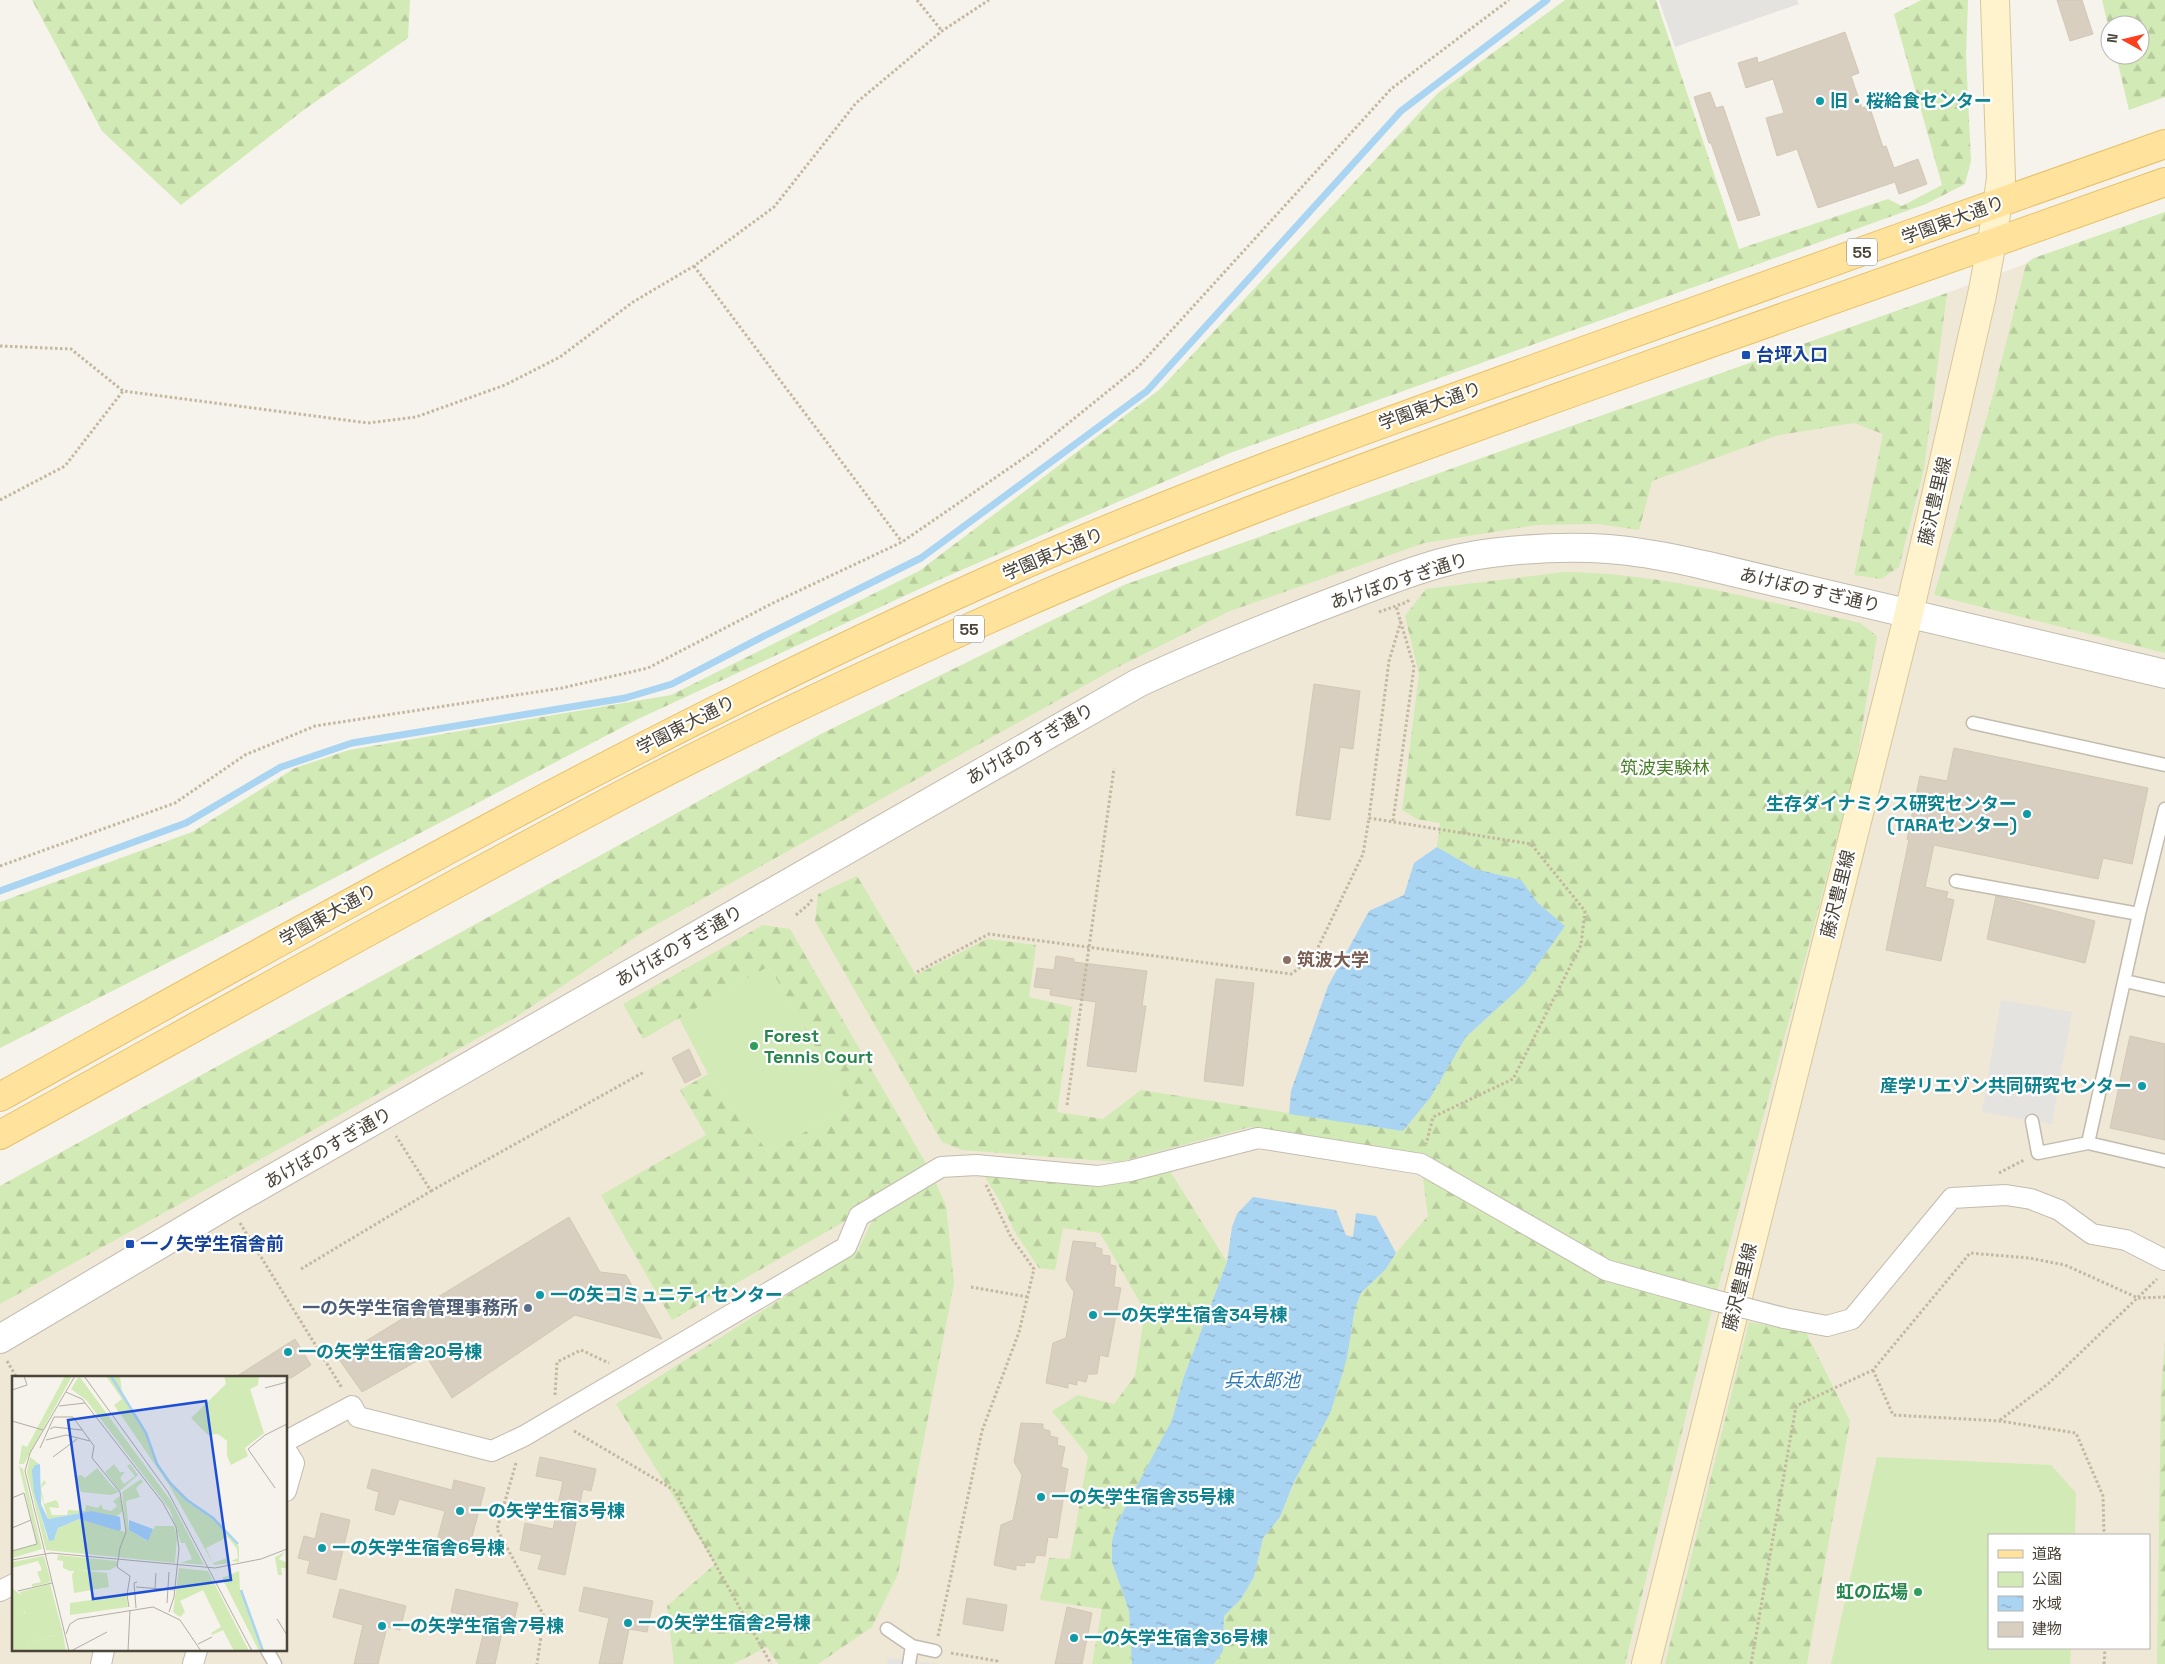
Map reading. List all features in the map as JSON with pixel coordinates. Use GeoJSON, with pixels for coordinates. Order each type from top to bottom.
{"type":"FeatureCollection","features":[{"type":"Feature","properties":{"kind":"main road","name":"藤沢豊里線"},"geometry":{"type":"LineString","coordinates":[[1646,1664],[1908,613],[1948,445],[1992,242],[2001,178],[1994,0]]}},
{"type":"Feature","properties":{"kind":"main road","name":"学園東大通り"},"geometry":{"type":"LineString","coordinates":[[0,1097],[310,925],[627,754],[782,677],[1004,574],[1113,528],[1384,422],[2165,144]]}},
{"type":"Feature","properties":{"kind":"main road","name":"学園東大通り"},"geometry":{"type":"LineString","coordinates":[[0,1135],[631,790],[795,709],[1024,604],[1290,495],[1992,242],[2165,182]]}},
{"type":"Feature","properties":{"kind":"street","name":"あけぼのすぎ通り"},"geometry":{"type":"LineString","coordinates":[[0,1339],[228,1204],[383,1117],[1138,683],[1202,654],[1387,581],[1444,562],[1489,553],[1526,549],[1584,548],[1640,552],[1708,566],[2165,674]]}},
{"type":"Feature","properties":{"kind":"street"},"geometry":{"type":"LineString","coordinates":[[288,1440],[352,1406],[358,1417],[492,1451],[524,1436],[846,1246],[859,1216],[941,1167],[976,1165],[1098,1176],[1130,1171],[1258,1138],[1421,1164],[1606,1270],[1784,1318],[1827,1326],[1852,1319],[1952,1198],[2006,1195],[2031,1199],[2059,1210],[2092,1234],[2126,1240],[2162,1269]]}},
{"type":"Feature","properties":{"kind":"street"},"geometry":{"type":"LineString","coordinates":[[288,1453],[294,1463],[288,1484]]}},
{"type":"Feature","properties":{"kind":"street"},"geometry":{"type":"LineString","coordinates":[[0,1591],[12,1585]]}},
{"type":"Feature","properties":{"kind":"lane"},"geometry":{"type":"LineString","coordinates":[[1973,723],[2165,765]]}},
{"type":"Feature","properties":{"kind":"lane"},"geometry":{"type":"LineString","coordinates":[[2088,1143],[2139,914],[2165,809]]}},
{"type":"Feature","properties":{"kind":"lane"},"geometry":{"type":"LineString","coordinates":[[1956,881],[2139,914]]}},
{"type":"Feature","properties":{"kind":"lane"},"geometry":{"type":"LineString","coordinates":[[2125,981],[2165,990]]}},
{"type":"Feature","properties":{"kind":"lane"},"geometry":{"type":"LineString","coordinates":[[2032,1121],[2038,1153],[2088,1143],[2165,1161]]}},
{"type":"Feature","properties":{"kind":"lane"},"geometry":{"type":"LineString","coordinates":[[887,1629],[912,1646],[935,1651]]}},
{"type":"Feature","properties":{"kind":"lane"},"geometry":{"type":"LineString","coordinates":[[908,1664],[912,1646]]}},
{"type":"Feature","properties":{"kind":"lane"},"geometry":{"type":"LineString","coordinates":[[268,1652],[275,1664]]}},
{"type":"Feature","properties":{"kind":"path"},"geometry":{"type":"LineString","coordinates":[[918,0],[942,31]]}},
{"type":"Feature","properties":{"kind":"path"},"geometry":{"type":"LineString","coordinates":[[0,866],[175,803],[245,755],[315,726],[562,688],[648,668],[773,603],[902,542],[1034,451],[1139,366],[1391,89],[1509,0]]}},
{"type":"Feature","properties":{"kind":"path"},"geometry":{"type":"LineString","coordinates":[[0,346],[71,349],[123,391],[368,423],[416,416],[505,385],[560,357],[632,302],[694,266],[774,207],[856,104],[942,31],[986,1]]}},
{"type":"Feature","properties":{"kind":"path"},"geometry":{"type":"LineString","coordinates":[[694,266],[902,542]]}},
{"type":"Feature","properties":{"kind":"path"},"geometry":{"type":"LineString","coordinates":[[0,500],[65,466],[123,391]]}},
{"type":"Feature","properties":{"kind":"path"},"geometry":{"type":"LineString","coordinates":[[1387,581],[1414,667],[1393,821]]}},
{"type":"Feature","properties":{"kind":"path"},"geometry":{"type":"LineString","coordinates":[[1376,614],[1407,602],[1413,596]]}},
{"type":"Feature","properties":{"kind":"path"},"geometry":{"type":"LineString","coordinates":[[918,972],[989,934],[1291,974],[1313,958],[1363,854],[1388,661],[1401,621]]}},
{"type":"Feature","properties":{"kind":"path"},"geometry":{"type":"LineString","coordinates":[[1067,1105],[1114,768]]}},
{"type":"Feature","properties":{"kind":"path"},"geometry":{"type":"LineString","coordinates":[[1369,818],[1530,844],[1585,911],[1581,945],[1513,1079],[1433,1116],[1421,1164]]}},
{"type":"Feature","properties":{"kind":"path"},"geometry":{"type":"LineString","coordinates":[[796,914],[810,903],[814,894]]}},
{"type":"Feature","properties":{"kind":"path"},"geometry":{"type":"LineString","coordinates":[[301,1269],[431,1191],[644,1072]]}},
{"type":"Feature","properties":{"kind":"path"},"geometry":{"type":"LineString","coordinates":[[383,1117],[431,1191]]}},
{"type":"Feature","properties":{"kind":"path"},"geometry":{"type":"LineString","coordinates":[[976,1165],[1012,1237],[1034,1269],[1020,1332],[982,1431],[935,1651],[996,1661],[996,1664]]}},
{"type":"Feature","properties":{"kind":"path"},"geometry":{"type":"LineString","coordinates":[[228,1204],[352,1406]]}},
{"type":"Feature","properties":{"kind":"path"},"geometry":{"type":"LineString","coordinates":[[1751,1664],[1796,1406],[1873,1370],[1970,1253],[2029,1258],[2066,1265],[2138,1298],[2165,1297]]}},
{"type":"Feature","properties":{"kind":"path"},"geometry":{"type":"LineString","coordinates":[[2000,1421],[2048,1383],[2138,1298],[2162,1269]]}},
{"type":"Feature","properties":{"kind":"path"},"geometry":{"type":"LineString","coordinates":[[971,1286],[1028,1297]]}},
{"type":"Feature","properties":{"kind":"path"},"geometry":{"type":"LineString","coordinates":[[630,1373],[581,1350],[556,1362],[553,1419],[674,1490],[771,1664]]}},
{"type":"Feature","properties":{"kind":"path"},"geometry":{"type":"LineString","coordinates":[[1873,1370],[1893,1415],[2000,1421],[2076,1434],[2104,1496],[2104,1534]]}},
{"type":"Feature","properties":{"kind":"path"},"geometry":{"type":"LineString","coordinates":[[524,1436],[497,1529],[544,1616],[537,1664]]}},
{"type":"Feature","properties":{"kind":"path"},"geometry":{"type":"LineString","coordinates":[[2104,1664],[2105,1649]]}},
{"type":"Feature","properties":{"kind":"shaded area"},"geometry":{"type":"Polygon","coordinates":[[[1659,0],[1797,0],[1799,4],[1675,47],[1659,0]]]}},
{"type":"Feature","properties":{"kind":"shaded area","name":"筑波大学"},"geometry":{"type":"Polygon","coordinates":[[[2165,219],[2165,1664],[0,1664],[0,1186],[819,735],[1124,585],[2025,264],[2034,258],[2165,219]]]}},
{"type":"Feature","properties":{"kind":"shaded area"},"geometry":{"type":"Polygon","coordinates":[[[2001,1000],[2072,1012],[2052,1124],[1982,1112],[2001,1000]]]}},
{"type":"Feature","properties":{"kind":"shaded area"},"geometry":{"type":"Polygon","coordinates":[[[888,1658],[940,1664],[887,1664],[888,1658]]]}},
{"type":"Feature","properties":{"kind":"green space"},"geometry":{"type":"Polygon","coordinates":[[[32,0],[410,0],[408,38],[305,109],[181,205],[102,131],[32,0]]]}},
{"type":"Feature","properties":{"kind":"green space"},"geometry":{"type":"Polygon","coordinates":[[[1565,0],[1656,0],[1739,249],[1888,199],[1902,206],[1942,185],[1894,14],[1921,0],[1968,0],[1966,55],[1971,161],[1965,184],[1926,204],[1230,453],[941,579],[638,719],[315,888],[0,1048],[0,902],[192,832],[295,768],[349,750],[671,695],[919,571],[1159,390],[1438,93],[1565,0]]]}},
{"type":"Feature","properties":{"kind":"green space"},"geometry":{"type":"Polygon","coordinates":[[[2102,0],[2165,0],[2165,97],[2129,110],[2118,65],[2150,65],[2150,15],[2106,15],[2102,0]]]}},
{"type":"Feature","properties":{"kind":"green space"},"geometry":{"type":"Polygon","coordinates":[[[2165,212],[2165,653],[1934,595],[1990,406],[2026,264],[2034,258],[2165,212]]]}},
{"type":"Feature","properties":{"kind":"green space"},"geometry":{"type":"Polygon","coordinates":[[[1947,293],[1924,469],[1899,567],[1881,579],[1854,575],[1883,434],[1854,423],[1779,435],[1652,481],[1639,530],[1599,524],[1537,525],[1424,543],[1230,611],[1114,669],[643,932],[516,1017],[0,1304],[0,1186],[819,735],[1124,585],[1947,293]]]}},
{"type":"Feature","properties":{"kind":"green space","name":"筑波実験林"},"geometry":{"type":"Polygon","coordinates":[[[1564,572],[1639,577],[1750,597],[1860,623],[1877,636],[1855,770],[1709,1322],[1625,1664],[1214,1664],[1223,1651],[1224,1616],[1241,1599],[1254,1577],[1263,1538],[1280,1517],[1347,1358],[1355,1308],[1361,1293],[1386,1269],[1396,1253],[1428,1216],[1421,1164],[1409,1154],[1250,1127],[1119,1162],[962,1150],[942,1142],[815,921],[818,894],[857,876],[916,975],[987,939],[1036,945],[1029,997],[1072,1007],[1057,1112],[1103,1119],[1141,1090],[1403,1131],[1427,1102],[1466,1037],[1524,984],[1565,926],[1538,903],[1521,880],[1475,869],[1437,847],[1440,823],[1417,819],[1402,810],[1419,674],[1405,616],[1426,589],[1564,572]]]}},
{"type":"Feature","properties":{"kind":"green space"},"geometry":{"type":"Polygon","coordinates":[[[763,925],[790,929],[931,1172],[672,1320],[601,1195],[706,1135],[680,1090],[708,1074],[769,1153],[849,1106],[769,966],[643,1039],[623,1004],[763,925]]]}},
{"type":"Feature","properties":{"kind":"green space","name":"Forest Tennis Court"},"geometry":{"type":"Polygon","coordinates":[[[769,966],[849,1106],[769,1153],[708,1074],[679,1018],[769,966]]]}},
{"type":"Feature","properties":{"kind":"green space"},"geometry":{"type":"Polygon","coordinates":[[[1168,1168],[1227,1262],[1183,1379],[1172,1420],[1117,1523],[1112,1541],[1112,1562],[1129,1611],[1132,1664],[1092,1664],[1102,1609],[1040,1600],[1049,1558],[1070,1559],[1088,1456],[1052,1411],[1078,1395],[1114,1404],[1135,1376],[1145,1311],[1100,1233],[1063,1228],[1055,1270],[1039,1268],[1016,1234],[1000,1201],[985,1177],[986,1173],[1074,1183],[1125,1183],[1168,1168]]]}},
{"type":"Feature","properties":{"kind":"green space"},"geometry":{"type":"Polygon","coordinates":[[[935,1182],[946,1205],[954,1283],[898,1574],[872,1627],[818,1664],[778,1664],[767,1647],[733,1664],[674,1664],[667,1606],[715,1564],[616,1404],[858,1250],[872,1221],[935,1182]]]}},
{"type":"Feature","properties":{"kind":"green space"},"geometry":{"type":"Polygon","coordinates":[[[1749,1322],[1806,1332],[1850,1421],[1807,1664],[1665,1664],[1749,1322]]]}},
{"type":"Feature","properties":{"kind":"green space"},"geometry":{"type":"Polygon","coordinates":[[[2165,1341],[2165,1664],[2157,1664],[2161,1391],[2165,1341]]]}},
{"type":"Feature","properties":{"kind":"green space","name":"虹の広場"},"geometry":{"type":"Polygon","coordinates":[[[1877,1457],[2051,1465],[2076,1493],[2075,1534],[1988,1534],[1988,1649],[2071,1649],[2070,1664],[1831,1664],[1877,1457]]]}},
{"type":"Feature","properties":{"kind":"water"},"geometry":{"type":"Polygon","coordinates":[[[1437,847],[1475,869],[1521,880],[1538,903],[1565,926],[1524,984],[1466,1037],[1430,1098],[1403,1131],[1289,1114],[1291,1091],[1328,986],[1369,911],[1404,895],[1414,863],[1437,847]]]}},
{"type":"Feature","properties":{"kind":"water","name":"兵太郎池"},"geometry":{"type":"Polygon","coordinates":[[[1253,1197],[1336,1210],[1346,1235],[1353,1237],[1356,1213],[1376,1216],[1396,1253],[1386,1269],[1361,1293],[1355,1308],[1347,1358],[1331,1411],[1294,1482],[1280,1517],[1263,1538],[1254,1577],[1241,1599],[1224,1616],[1223,1651],[1214,1664],[1132,1664],[1129,1611],[1112,1562],[1112,1541],[1117,1523],[1172,1420],[1183,1379],[1227,1262],[1232,1227],[1237,1214],[1253,1197]]]}},
{"type":"Feature","properties":{"kind":"building"},"geometry":{"type":"Polygon","coordinates":[[[2057,0],[2082,0],[2093,34],[2070,41],[2057,0]]]}},
{"type":"Feature","properties":{"kind":"building"},"geometry":{"type":"Polygon","coordinates":[[[1845,32],[1859,73],[1851,76],[1862,108],[1869,105],[1883,147],[1886,146],[1894,168],[1918,159],[1927,184],[1899,194],[1895,182],[1818,208],[1797,149],[1777,156],[1766,118],[1784,113],[1773,79],[1746,88],[1738,63],[1757,57],[1758,63],[1845,32]]]}},
{"type":"Feature","properties":{"kind":"building"},"geometry":{"type":"Polygon","coordinates":[[[1710,92],[1716,108],[1723,106],[1760,215],[1738,221],[1694,97],[1710,92]]]}},
{"type":"Feature","properties":{"kind":"building"},"geometry":{"type":"Polygon","coordinates":[[[1314,684],[1360,691],[1353,749],[1340,747],[1330,820],[1296,815],[1314,684]]]}},
{"type":"Feature","properties":{"kind":"building","name":"生存ダイナミクス研究センター (TARAセンター)"},"geometry":{"type":"Polygon","coordinates":[[[1954,748],[2148,788],[2132,864],[2103,858],[2098,879],[1934,845],[1925,887],[1948,892],[1946,898],[1954,900],[1941,961],[1886,950],[1920,776],[1947,781],[1954,748]]]}},
{"type":"Feature","properties":{"kind":"building"},"geometry":{"type":"Polygon","coordinates":[[[1996,896],[2095,921],[2085,963],[1987,939],[1996,896]]]}},
{"type":"Feature","properties":{"kind":"building"},"geometry":{"type":"Polygon","coordinates":[[[1056,956],[1074,959],[1074,962],[1147,971],[1142,1006],[1146,1006],[1136,1072],[1087,1066],[1096,1002],[1050,995],[1051,989],[1034,987],[1037,968],[1054,970],[1056,956]]]}},
{"type":"Feature","properties":{"kind":"building"},"geometry":{"type":"Polygon","coordinates":[[[1216,979],[1254,983],[1243,1086],[1204,1081],[1216,979]]]}},
{"type":"Feature","properties":{"kind":"building","name":"産学リエゾン共同研究センター"},"geometry":{"type":"Polygon","coordinates":[[[2130,1036],[2165,1044],[2165,1140],[2110,1128],[2130,1036]]]}},
{"type":"Feature","properties":{"kind":"building"},"geometry":{"type":"Polygon","coordinates":[[[689,1049],[701,1075],[685,1083],[672,1058],[689,1049]]]}},
{"type":"Feature","properties":{"kind":"building","name":"一の矢コミュニティセンター"},"geometry":{"type":"Polygon","coordinates":[[[569,1217],[600,1272],[626,1275],[662,1339],[575,1315],[452,1398],[426,1356],[362,1392],[338,1358],[569,1217]]]}},
{"type":"Feature","properties":{"kind":"building","name":"一の矢学生宿舎34号棟"},"geometry":{"type":"Polygon","coordinates":[[[1073,1241],[1096,1243],[1095,1247],[1102,1249],[1102,1255],[1110,1256],[1110,1265],[1116,1266],[1114,1287],[1121,1288],[1108,1357],[1100,1355],[1097,1374],[1088,1374],[1086,1382],[1077,1380],[1077,1385],[1068,1383],[1068,1388],[1046,1383],[1053,1343],[1066,1338],[1074,1292],[1066,1280],[1073,1241]]]}},
{"type":"Feature","properties":{"kind":"building","name":"一の矢学生宿舎20号棟"},"geometry":{"type":"Polygon","coordinates":[[[295,1339],[311,1365],[291,1378],[288,1378],[288,1376],[237,1376],[295,1339]]]}},
{"type":"Feature","properties":{"kind":"building","name":"一の矢学生宿舎35号棟"},"geometry":{"type":"Polygon","coordinates":[[[1021,1423],[1043,1424],[1043,1429],[1050,1431],[1050,1436],[1058,1438],[1057,1445],[1065,1447],[1061,1467],[1068,1469],[1057,1538],[1048,1537],[1045,1556],[1036,1555],[1034,1563],[1025,1562],[1025,1566],[1016,1565],[1016,1570],[994,1565],[1001,1525],[1013,1520],[1022,1475],[1014,1462],[1021,1423]]]}},
{"type":"Feature","properties":{"kind":"building"},"geometry":{"type":"Polygon","coordinates":[[[540,1457],[596,1469],[591,1491],[583,1489],[565,1575],[538,1569],[542,1555],[520,1550],[525,1523],[553,1529],[563,1481],[536,1476],[540,1457]]]}},
{"type":"Feature","properties":{"kind":"building","name":"一の矢学生宿3号棟"},"geometry":{"type":"Polygon","coordinates":[[[372,1469],[452,1490],[454,1480],[485,1488],[468,1552],[436,1544],[445,1511],[399,1499],[394,1515],[375,1510],[379,1492],[367,1488],[372,1469]]]}},
{"type":"Feature","properties":{"kind":"building","name":"一の矢学生宿舎6号棟"},"geometry":{"type":"Polygon","coordinates":[[[321,1513],[350,1520],[336,1580],[307,1573],[310,1561],[298,1558],[304,1536],[315,1539],[321,1513]]]}},
{"type":"Feature","properties":{"kind":"building","name":"一の矢学生宿舎2号棟"},"geometry":{"type":"Polygon","coordinates":[[[584,1587],[653,1601],[647,1632],[629,1629],[622,1664],[599,1664],[609,1618],[579,1611],[584,1587]]]}},
{"type":"Feature","properties":{"kind":"building","name":"一の矢学生宿舎7号棟"},"geometry":{"type":"Polygon","coordinates":[[[340,1589],[406,1606],[400,1630],[387,1627],[378,1664],[354,1664],[363,1625],[333,1617],[340,1589]]]}},
{"type":"Feature","properties":{"kind":"building"},"geometry":{"type":"Polygon","coordinates":[[[456,1589],[518,1603],[512,1630],[503,1628],[495,1664],[476,1664],[485,1626],[472,1623],[473,1617],[451,1612],[456,1589]]]}},
{"type":"Feature","properties":{"kind":"building"},"geometry":{"type":"Polygon","coordinates":[[[967,1598],[1007,1605],[1003,1631],[963,1624],[967,1598]]]}},
{"type":"Feature","properties":{"kind":"building","name":"一の矢学生宿舎36号棟"},"geometry":{"type":"Polygon","coordinates":[[[1067,1607],[1092,1613],[1082,1664],[1055,1664],[1067,1607]]]}},
{"type":"Feature","properties":{"kind":"waterway"},"geometry":{"type":"LineString","coordinates":[[0,891],[186,823],[281,767],[352,743],[625,698],[672,684],[921,558],[1147,391],[1401,111],[1547,0]]}},
{"type":"Feature","properties":{"kind":"place","name":"旧・桜給食センター"},"geometry":{"type":"Point","coordinates":[1820,101]}},
{"type":"Feature","properties":{"kind":"place","name":"台坪入口"},"geometry":{"type":"Point","coordinates":[1746,355]}},
{"type":"Feature","properties":{"kind":"place","name":"生存ダイナミクス研究センター (TARAセンター)"},"geometry":{"type":"Point","coordinates":[2027,814]}},
{"type":"Feature","properties":{"kind":"place","name":"筑波大学"},"geometry":{"type":"Point","coordinates":[1287,960]}},
{"type":"Feature","properties":{"kind":"place","name":"Forest Tennis Court"},"geometry":{"type":"Point","coordinates":[754,1046]}},
{"type":"Feature","properties":{"kind":"place","name":"産学リエゾン共同研究センター"},"geometry":{"type":"Point","coordinates":[2142,1086]}},
{"type":"Feature","properties":{"kind":"place","name":"一ノ矢学生宿舎前"},"geometry":{"type":"Point","coordinates":[130,1244]}},
{"type":"Feature","properties":{"kind":"place","name":"一の矢コミュニティセンター"},"geometry":{"type":"Point","coordinates":[540,1295]}},
{"type":"Feature","properties":{"kind":"place","name":"一の矢学生宿舎管理事務所"},"geometry":{"type":"Point","coordinates":[528,1308]}},
{"type":"Feature","properties":{"kind":"place","name":"一の矢学生宿舎34号棟"},"geometry":{"type":"Point","coordinates":[1093,1315]}},
{"type":"Feature","properties":{"kind":"place","name":"一の矢学生宿舎20号棟"},"geometry":{"type":"Point","coordinates":[288,1352]}},
{"type":"Feature","properties":{"kind":"place","name":"一の矢学生宿舎35号棟"},"geometry":{"type":"Point","coordinates":[1041,1497]}},
{"type":"Feature","properties":{"kind":"place","name":"一の矢学生宿3号棟"},"geometry":{"type":"Point","coordinates":[460,1511]}},
{"type":"Feature","properties":{"kind":"place","name":"一の矢学生宿舎6号棟"},"geometry":{"type":"Point","coordinates":[322,1548]}},
{"type":"Feature","properties":{"kind":"place","name":"虹の広場"},"geometry":{"type":"Point","coordinates":[1918,1592]}},
{"type":"Feature","properties":{"kind":"place","name":"一の矢学生宿舎2号棟"},"geometry":{"type":"Point","coordinates":[628,1623]}},
{"type":"Feature","properties":{"kind":"place","name":"一の矢学生宿舎7号棟"},"geometry":{"type":"Point","coordinates":[382,1626]}},
{"type":"Feature","properties":{"kind":"place","name":"一の矢学生宿舎36号棟"},"geometry":{"type":"Point","coordinates":[1074,1638]}}]}
